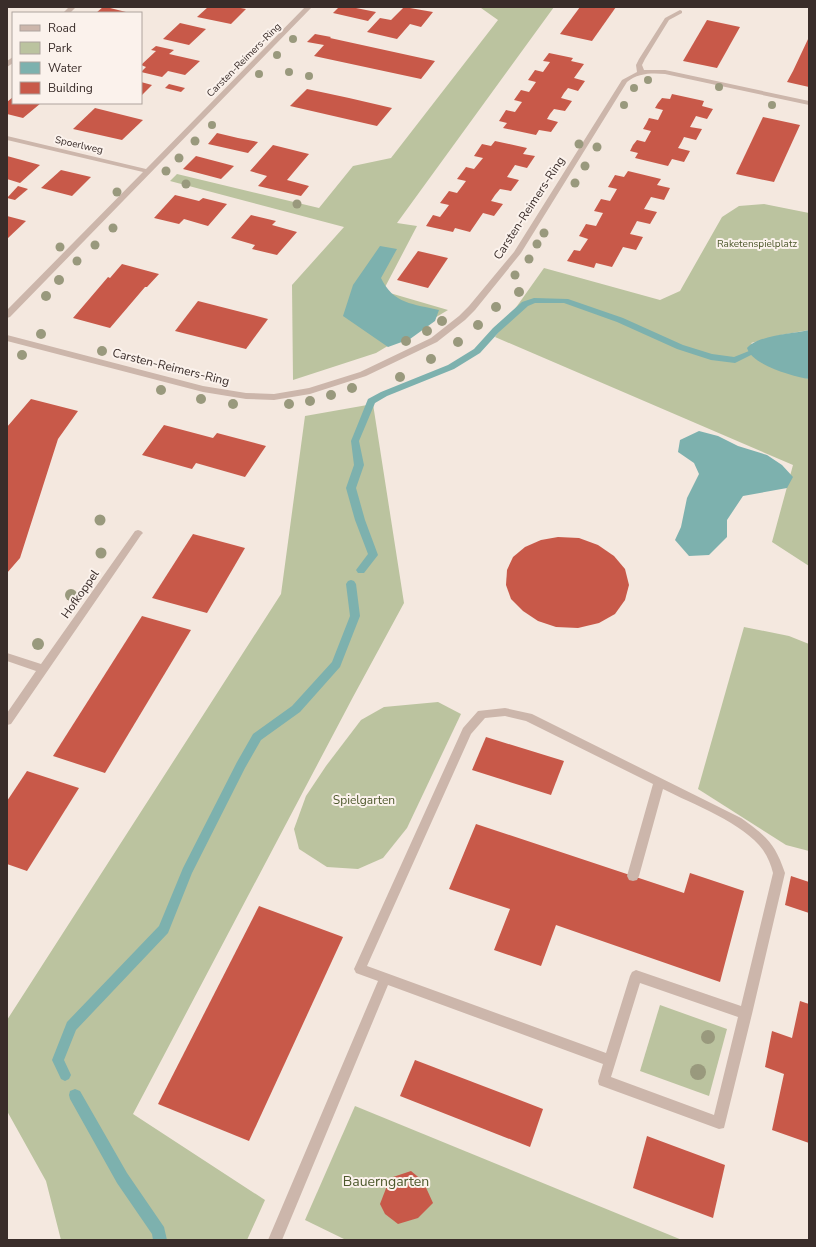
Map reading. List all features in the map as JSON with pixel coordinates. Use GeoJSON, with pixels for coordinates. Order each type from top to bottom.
{"type":"FeatureCollection","features":[{"type":"Feature","properties":{"kind":"street","name":"Carsten-Reimers-Ring"},"geometry":{"type":"LineString","coordinates":[[7,315],[309,7]]}},
{"type":"Feature","properties":{"kind":"street"},"geometry":{"type":"LineString","coordinates":[[641,73],[639,65],[667,19],[680,12]]}},
{"type":"Feature","properties":{"kind":"street","name":"Carsten-Reimers-Ring"},"geometry":{"type":"LineString","coordinates":[[7,338],[203,389],[246,396],[274,397],[294,395],[318,389],[363,374],[434,340],[462,318],[517,253],[624,81],[631,76],[641,73],[665,72],[809,103]]}},
{"type":"Feature","properties":{"kind":"street","name":"Spoerlweg"},"geometry":{"type":"LineString","coordinates":[[7,138],[147,171]]}},
{"type":"Feature","properties":{"kind":"street","name":"Hofkoppel"},"geometry":{"type":"LineString","coordinates":[[7,722],[138,534]]}},
{"type":"Feature","properties":{"kind":"street"},"geometry":{"type":"LineString","coordinates":[[7,657],[44,669]]}},
{"type":"Feature","properties":{"kind":"street"},"geometry":{"type":"LineString","coordinates":[[610,1060],[360,969],[467,730],[482,714],[505,712],[528,717],[737,821],[765,841],[775,858],[779,873],[746,1014],[720,1123],[604,1081],[636,976],[746,1014]]}},
{"type":"Feature","properties":{"kind":"street"},"geometry":{"type":"LineString","coordinates":[[633,876],[659,782]]}},
{"type":"Feature","properties":{"kind":"street"},"geometry":{"type":"LineString","coordinates":[[274,1240],[385,978]]}},
{"type":"Feature","properties":{"kind":"green space"},"geometry":{"type":"Polygon","coordinates":[[[474,7],[554,7],[397,223],[417,226],[383,291],[448,310],[376,353],[293,380],[292,285],[344,227],[170,181],[177,174],[319,208],[353,166],[391,158],[498,20],[481,8],[474,7]]]}},
{"type":"Feature","properties":{"kind":"green space","name":"Raketenspielplatz"},"geometry":{"type":"Polygon","coordinates":[[[764,204],[809,213],[809,330],[781,335],[751,343],[782,371],[809,379],[809,566],[772,542],[793,465],[495,337],[544,268],[660,300],[680,291],[722,217],[739,206],[764,204]]]}},
{"type":"Feature","properties":{"kind":"green space"},"geometry":{"type":"Polygon","coordinates":[[[373,404],[404,603],[133,1114],[265,1200],[247,1240],[61,1240],[46,1181],[7,1111],[7,1020],[281,594],[305,416],[373,404]]]}},
{"type":"Feature","properties":{"kind":"green space"},"geometry":{"type":"Polygon","coordinates":[[[744,627],[789,636],[809,644],[809,851],[786,845],[698,789],[744,627]]]}},
{"type":"Feature","properties":{"kind":"green space","name":"Spielgarten"},"geometry":{"type":"Polygon","coordinates":[[[438,702],[461,714],[407,828],[383,858],[358,869],[327,867],[299,849],[294,829],[306,796],[326,766],[361,720],[384,707],[438,702]]]}},
{"type":"Feature","properties":{"kind":"green space"},"geometry":{"type":"Polygon","coordinates":[[[660,1005],[727,1029],[709,1096],[640,1071],[660,1005]]]}},
{"type":"Feature","properties":{"kind":"green space","name":"Bauerngarten"},"geometry":{"type":"Polygon","coordinates":[[[355,1106],[682,1240],[346,1240],[305,1220],[355,1106]]]}},
{"type":"Feature","properties":{"kind":"water"},"geometry":{"type":"Polygon","coordinates":[[[380,246],[397,249],[381,278],[386,287],[405,302],[439,310],[435,321],[410,339],[388,347],[343,316],[353,285],[380,246]]]}},
{"type":"Feature","properties":{"kind":"water"},"geometry":{"type":"Polygon","coordinates":[[[809,330],[809,379],[774,369],[756,360],[747,348],[759,340],[809,330]]]}},
{"type":"Feature","properties":{"kind":"water"},"geometry":{"type":"Polygon","coordinates":[[[699,431],[718,436],[738,446],[767,455],[782,465],[793,477],[787,488],[743,496],[727,520],[727,537],[709,555],[689,556],[675,540],[681,527],[687,498],[699,474],[694,463],[678,452],[680,440],[699,431]]]}},
{"type":"Feature","properties":{"kind":"building"},"geometry":{"type":"Polygon","coordinates":[[[103,7],[106,7],[126,12],[97,12],[103,7]]]}},
{"type":"Feature","properties":{"kind":"building"},"geometry":{"type":"Polygon","coordinates":[[[208,7],[235,7],[246,9],[231,24],[197,17],[208,7]]]}},
{"type":"Feature","properties":{"kind":"building"},"geometry":{"type":"Polygon","coordinates":[[[339,7],[351,7],[376,12],[368,21],[333,13],[339,7]]]}},
{"type":"Feature","properties":{"kind":"building"},"geometry":{"type":"Polygon","coordinates":[[[404,7],[433,12],[421,27],[410,24],[397,39],[367,32],[380,18],[391,20],[404,7]]]}},
{"type":"Feature","properties":{"kind":"building"},"geometry":{"type":"Polygon","coordinates":[[[580,7],[616,7],[592,41],[560,34],[580,7]]]}},
{"type":"Feature","properties":{"kind":"building"},"geometry":{"type":"Polygon","coordinates":[[[707,20],[740,27],[717,68],[683,61],[707,20]]]}},
{"type":"Feature","properties":{"kind":"building"},"geometry":{"type":"Polygon","coordinates":[[[180,23],[206,29],[189,45],[163,39],[180,23]]]}},
{"type":"Feature","properties":{"kind":"building"},"geometry":{"type":"Polygon","coordinates":[[[315,34],[435,61],[421,79],[314,56],[324,45],[307,42],[315,34]]]}},
{"type":"Feature","properties":{"kind":"building"},"geometry":{"type":"Polygon","coordinates":[[[809,37],[809,87],[787,82],[793,71],[809,37]]]}},
{"type":"Feature","properties":{"kind":"building"},"geometry":{"type":"Polygon","coordinates":[[[156,46],[174,50],[169,54],[200,61],[185,75],[168,71],[162,77],[142,72],[146,67],[142,64],[156,51],[151,50],[156,46]]]}},
{"type":"Feature","properties":{"kind":"building"},"geometry":{"type":"Polygon","coordinates":[[[549,53],[573,58],[571,61],[584,64],[574,78],[585,81],[578,91],[568,88],[564,93],[561,98],[572,101],[565,111],[554,109],[550,114],[547,119],[558,122],[551,132],[539,130],[536,135],[503,128],[507,123],[499,121],[506,110],[515,112],[522,102],[514,100],[521,90],[529,92],[536,82],[528,80],[535,70],[543,72],[550,62],[543,61],[549,53]]]}},
{"type":"Feature","properties":{"kind":"building"},"geometry":{"type":"Polygon","coordinates":[[[142,82],[152,85],[142,95],[142,82]]]}},
{"type":"Feature","properties":{"kind":"building"},"geometry":{"type":"Polygon","coordinates":[[[169,84],[185,88],[181,92],[165,88],[169,84]]]}},
{"type":"Feature","properties":{"kind":"building"},"geometry":{"type":"Polygon","coordinates":[[[307,89],[392,108],[377,126],[290,106],[307,89]]]}},
{"type":"Feature","properties":{"kind":"building"},"geometry":{"type":"Polygon","coordinates":[[[672,94],[704,101],[702,106],[713,109],[707,119],[696,116],[690,127],[702,129],[696,140],[684,137],[678,148],[690,151],[684,162],[672,159],[668,166],[635,158],[638,153],[630,151],[633,145],[637,140],[645,142],[651,131],[643,129],[649,118],[658,120],[663,110],[655,108],[662,98],[670,99],[672,94]]]}},
{"type":"Feature","properties":{"kind":"building"},"geometry":{"type":"Polygon","coordinates":[[[12,98],[12,104],[40,104],[23,118],[7,114],[7,102],[12,98]]]}},
{"type":"Feature","properties":{"kind":"building"},"geometry":{"type":"Polygon","coordinates":[[[95,108],[143,120],[122,140],[73,129],[95,108]]]}},
{"type":"Feature","properties":{"kind":"building"},"geometry":{"type":"Polygon","coordinates":[[[763,117],[800,125],[774,182],[736,174],[763,117]]]}},
{"type":"Feature","properties":{"kind":"building"},"geometry":{"type":"Polygon","coordinates":[[[217,133],[258,142],[248,153],[208,144],[217,133]]]}},
{"type":"Feature","properties":{"kind":"building"},"geometry":{"type":"Polygon","coordinates":[[[495,141],[527,148],[523,154],[535,156],[527,168],[515,165],[507,177],[519,180],[511,191],[500,189],[495,195],[491,201],[503,204],[494,216],[483,213],[470,232],[455,228],[453,232],[426,226],[433,215],[440,217],[449,205],[440,203],[449,191],[457,193],[466,181],[457,179],[466,167],[474,169],[483,158],[474,156],[482,144],[491,146],[495,141]]]}},
{"type":"Feature","properties":{"kind":"building"},"geometry":{"type":"Polygon","coordinates":[[[273,145],[309,154],[287,180],[309,186],[301,196],[258,186],[267,176],[250,171],[273,145]]]}},
{"type":"Feature","properties":{"kind":"building"},"geometry":{"type":"Polygon","coordinates":[[[7,156],[40,165],[20,183],[7,179],[7,156]]]}},
{"type":"Feature","properties":{"kind":"building"},"geometry":{"type":"Polygon","coordinates":[[[196,156],[234,166],[221,179],[183,169],[196,156]]]}},
{"type":"Feature","properties":{"kind":"building"},"geometry":{"type":"Polygon","coordinates":[[[61,170],[91,177],[72,196],[41,188],[61,170]]]}},
{"type":"Feature","properties":{"kind":"building"},"geometry":{"type":"Polygon","coordinates":[[[628,171],[661,179],[657,185],[670,188],[664,200],[651,197],[644,209],[657,212],[650,224],[637,221],[630,234],[643,237],[636,250],[623,247],[612,267],[596,263],[594,268],[567,261],[574,250],[580,251],[588,239],[579,236],[586,224],[596,226],[603,213],[594,211],[601,199],[610,201],[617,189],[608,187],[615,175],[624,177],[628,171]]]}},
{"type":"Feature","properties":{"kind":"building"},"geometry":{"type":"Polygon","coordinates":[[[18,186],[28,189],[15,200],[7,198],[18,186]]]}},
{"type":"Feature","properties":{"kind":"building"},"geometry":{"type":"Polygon","coordinates":[[[175,195],[199,201],[203,198],[227,204],[208,226],[184,219],[179,224],[154,218],[175,195]]]}},
{"type":"Feature","properties":{"kind":"building"},"geometry":{"type":"Polygon","coordinates":[[[251,215],[276,221],[272,225],[297,232],[277,255],[252,249],[255,245],[231,238],[251,215]]]}},
{"type":"Feature","properties":{"kind":"building"},"geometry":{"type":"Polygon","coordinates":[[[7,216],[26,221],[7,239],[7,216]]]}},
{"type":"Feature","properties":{"kind":"building"},"geometry":{"type":"Polygon","coordinates":[[[418,251],[448,258],[428,288],[397,280],[418,251]]]}},
{"type":"Feature","properties":{"kind":"building"},"geometry":{"type":"Polygon","coordinates":[[[122,264],[159,274],[147,287],[145,287],[110,328],[73,318],[108,277],[110,278],[122,264]]]}},
{"type":"Feature","properties":{"kind":"building"},"geometry":{"type":"Polygon","coordinates":[[[198,301],[268,319],[246,349],[175,331],[198,301]]]}},
{"type":"Feature","properties":{"kind":"building"},"geometry":{"type":"Polygon","coordinates":[[[31,399],[78,411],[58,439],[20,558],[7,573],[7,427],[31,399]]]}},
{"type":"Feature","properties":{"kind":"building"},"geometry":{"type":"Polygon","coordinates":[[[164,425],[213,438],[217,433],[266,446],[245,477],[196,463],[192,469],[142,455],[164,425]]]}},
{"type":"Feature","properties":{"kind":"building"},"geometry":{"type":"Polygon","coordinates":[[[193,534],[245,548],[207,613],[152,598],[193,534]]]}},
{"type":"Feature","properties":{"kind":"building"},"geometry":{"type":"Polygon","coordinates":[[[558,537],[579,538],[598,545],[614,556],[625,569],[629,585],[625,600],[615,614],[599,623],[578,628],[556,627],[538,621],[523,611],[511,599],[506,585],[507,570],[513,557],[525,547],[541,540],[558,537]]]}},
{"type":"Feature","properties":{"kind":"building"},"geometry":{"type":"Polygon","coordinates":[[[142,616],[191,630],[105,773],[53,756],[142,616]]]}},
{"type":"Feature","properties":{"kind":"building"},"geometry":{"type":"Polygon","coordinates":[[[486,737],[564,761],[551,795],[472,770],[486,737]]]}},
{"type":"Feature","properties":{"kind":"building"},"geometry":{"type":"Polygon","coordinates":[[[27,771],[79,788],[27,871],[7,864],[7,801],[27,771]]]}},
{"type":"Feature","properties":{"kind":"building"},"geometry":{"type":"Polygon","coordinates":[[[476,824],[684,893],[690,873],[744,891],[720,982],[556,925],[541,966],[494,950],[510,909],[449,889],[476,824]]]}},
{"type":"Feature","properties":{"kind":"building"},"geometry":{"type":"Polygon","coordinates":[[[791,876],[809,882],[809,913],[785,905],[791,876]]]}},
{"type":"Feature","properties":{"kind":"building"},"geometry":{"type":"Polygon","coordinates":[[[259,906],[343,937],[249,1141],[158,1104],[259,906]]]}},
{"type":"Feature","properties":{"kind":"building"},"geometry":{"type":"Polygon","coordinates":[[[800,1001],[809,1004],[809,1143],[772,1130],[784,1074],[765,1067],[772,1031],[792,1038],[800,1001]]]}},
{"type":"Feature","properties":{"kind":"building"},"geometry":{"type":"Polygon","coordinates":[[[415,1060],[543,1109],[530,1147],[400,1096],[415,1060]]]}},
{"type":"Feature","properties":{"kind":"building"},"geometry":{"type":"Polygon","coordinates":[[[647,1136],[725,1165],[713,1218],[633,1188],[647,1136]]]}},
{"type":"Feature","properties":{"kind":"building"},"geometry":{"type":"Polygon","coordinates":[[[411,1171],[423,1181],[433,1203],[418,1218],[398,1224],[385,1214],[380,1204],[390,1178],[411,1171]]]}},
{"type":"Feature","properties":{"kind":"waterway"},"geometry":{"type":"LineString","coordinates":[[361,570],[373,555],[360,520],[351,488],[359,465],[355,441],[371,401],[384,394],[451,367],[477,351],[496,330],[525,304],[534,300],[565,301],[620,320],[680,347],[711,357],[735,360],[749,354]]}},
{"type":"Feature","properties":{"kind":"waterway"},"geometry":{"type":"LineString","coordinates":[[65,1075],[58,1060],[71,1026],[164,929],[187,872],[241,765],[257,737],[296,709],[336,664],[355,616],[351,584]]}},
{"type":"Feature","properties":{"kind":"waterway"},"geometry":{"type":"LineString","coordinates":[[75,1095],[122,1178],[159,1232],[160,1240]]}}]}
